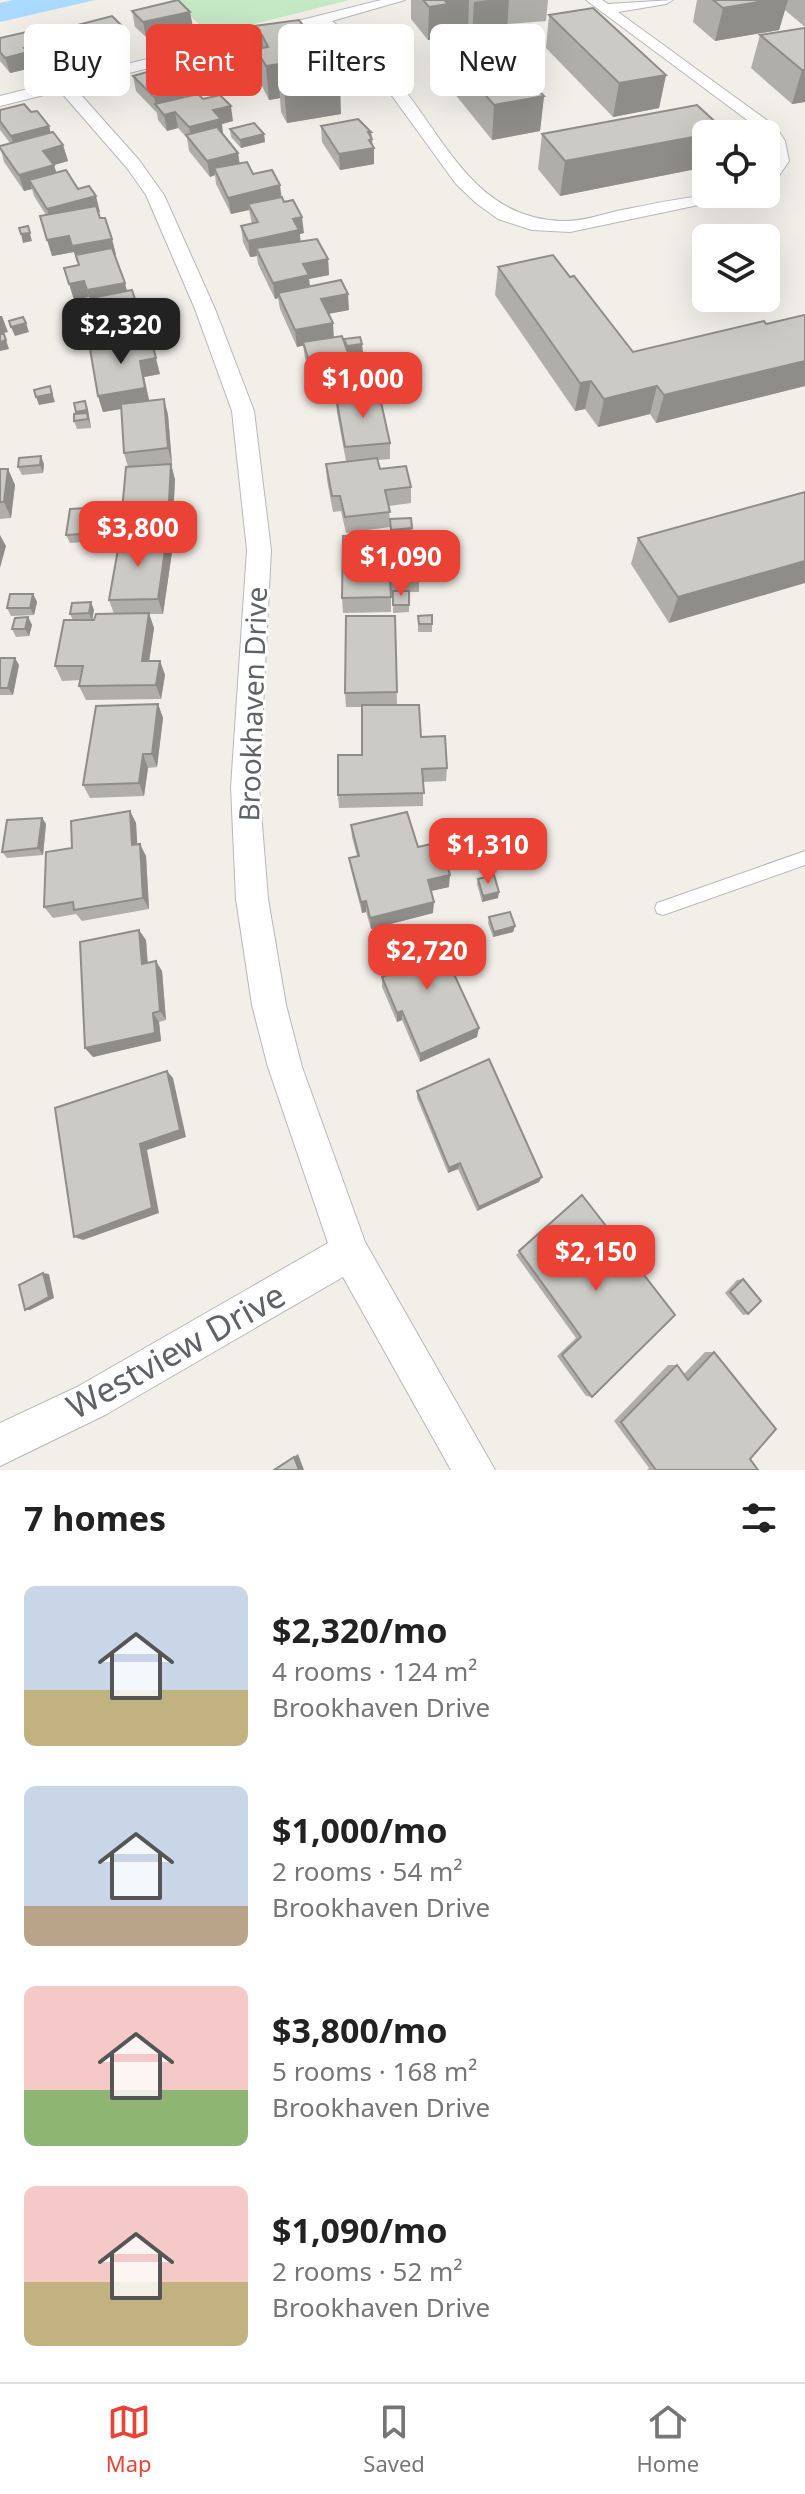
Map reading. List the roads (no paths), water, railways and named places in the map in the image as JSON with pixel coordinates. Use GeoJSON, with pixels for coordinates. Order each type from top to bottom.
{"type":"FeatureCollection","features":[{"type":"Feature","properties":{"kind":"street"},"geometry":{"type":"LineString","coordinates":[[130,68],[398,0]]}},
{"type":"Feature","properties":{"kind":"street"},"geometry":{"type":"LineString","coordinates":[[600,5],[666,0]]}},
{"type":"Feature","properties":{"kind":"street"},"geometry":{"type":"LineString","coordinates":[[600,5],[755,120]]}},
{"type":"Feature","properties":{"kind":"street"},"geometry":{"type":"LineString","coordinates":[[321,20],[367,56],[394,88],[458,178],[479,199],[501,213],[529,223],[566,227],[692,201]]}},
{"type":"Feature","properties":{"kind":"street"},"geometry":{"type":"LineString","coordinates":[[0,101],[24,95]]}},
{"type":"Feature","properties":{"kind":"street","name":"Brookhaven Drive"},"geometry":{"type":"LineString","coordinates":[[74,96],[133,164],[155,195],[205,309],[243,411],[259,550],[245,787],[252,899],[269,1005],[285,1067],[350,1252],[474,1470]]}},
{"type":"Feature","properties":{"kind":"street","name":"Westview Drive"},"geometry":{"type":"LineString","coordinates":[[0,1445],[91,1401],[350,1252]]}},
{"type":"Feature","properties":{"kind":"lane"},"geometry":{"type":"LineString","coordinates":[[663,908],[805,858]]}},
{"type":"Feature","properties":{"kind":"water"},"geometry":{"type":"Polygon","coordinates":[[[13,0],[95,0],[0,22],[0,3],[13,0]]]}}]}
